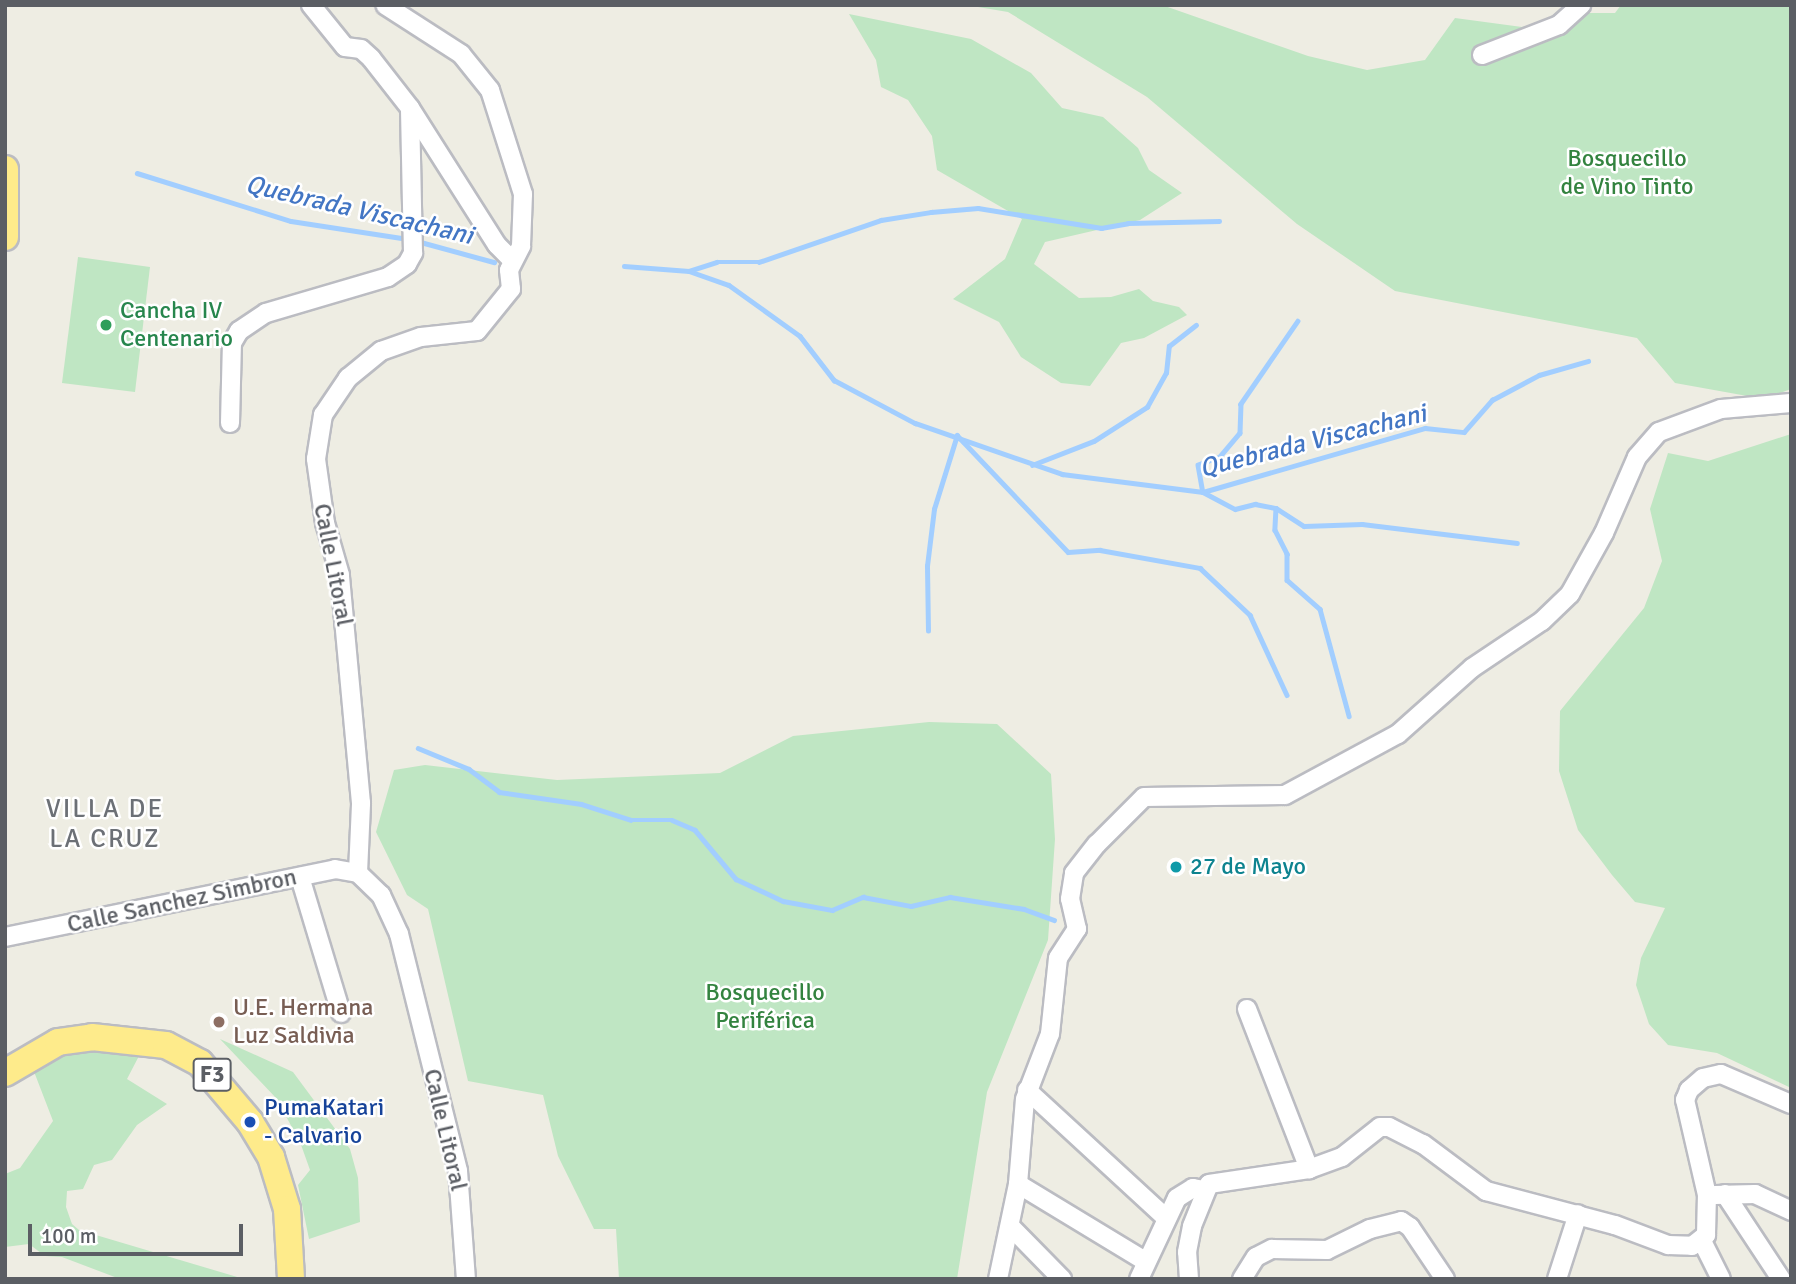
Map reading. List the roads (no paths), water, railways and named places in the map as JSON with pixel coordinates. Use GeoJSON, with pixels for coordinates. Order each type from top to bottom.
{"type":"FeatureCollection","features":[{"type":"Feature","properties":{"kind":"highway"},"geometry":{"type":"LineString","coordinates":[[5,169],[5,237]]}},
{"type":"Feature","properties":{"kind":"highway","name":"F3"},"geometry":{"type":"LineString","coordinates":[[5,1073],[58,1042],[92,1037],[166,1045],[200,1063],[250,1122],[271,1157],[289,1221],[290,1279]]}},
{"type":"Feature","properties":{"kind":"street"},"geometry":{"type":"LineString","coordinates":[[311,5],[345,47],[360,49],[371,58],[410,108],[497,245],[512,260]]}},
{"type":"Feature","properties":{"kind":"street","name":"Calle Litoral"},"geometry":{"type":"LineString","coordinates":[[385,5],[461,54],[489,90],[523,194],[521,246],[512,260],[511,289],[477,331],[421,337],[381,351],[348,377],[323,415],[316,459],[325,523],[340,575],[361,803],[358,873],[381,895],[399,934],[458,1171],[466,1279]]}},
{"type":"Feature","properties":{"kind":"street"},"geometry":{"type":"LineString","coordinates":[[1482,55],[1559,24],[1581,5]]}},
{"type":"Feature","properties":{"kind":"street"},"geometry":{"type":"LineString","coordinates":[[230,423],[232,343],[239,331],[274,310],[388,277],[411,258],[414,183],[410,108]]}},
{"type":"Feature","properties":{"kind":"street"},"geometry":{"type":"LineString","coordinates":[[998,1279],[1018,1184],[1027,1090],[1050,1034],[1058,958],[1077,929],[1070,899],[1074,873],[1144,797],[1285,795],[1398,734],[1472,668],[1521,637],[1564,601],[1604,533],[1637,457],[1659,432],[1721,409],[1791,402]]}},
{"type":"Feature","properties":{"kind":"street","name":"Calle Sanchez Simbron"},"geometry":{"type":"LineString","coordinates":[[5,937],[335,869],[358,873]]}},
{"type":"Feature","properties":{"kind":"street"},"geometry":{"type":"LineString","coordinates":[[300,877],[341,1013]]}},
{"type":"Feature","properties":{"kind":"street"},"geometry":{"type":"LineString","coordinates":[[1247,1009],[1309,1169]]}},
{"type":"Feature","properties":{"kind":"street"},"geometry":{"type":"LineString","coordinates":[[1781,1279],[1716,1195],[1685,1100],[1694,1083],[1721,1074],[1791,1104]]}},
{"type":"Feature","properties":{"kind":"street"},"geometry":{"type":"LineString","coordinates":[[1027,1090],[1165,1217]]}},
{"type":"Feature","properties":{"kind":"street"},"geometry":{"type":"LineString","coordinates":[[1139,1279],[1165,1217],[1183,1192],[1203,1190],[1226,1178],[1309,1169],[1342,1157],[1370,1132],[1389,1127],[1423,1144],[1486,1191],[1578,1214],[1681,1248],[1702,1241],[1716,1195]]}},
{"type":"Feature","properties":{"kind":"street"},"geometry":{"type":"LineString","coordinates":[[1018,1184],[1145,1261]]}},
{"type":"Feature","properties":{"kind":"street"},"geometry":{"type":"LineString","coordinates":[[1189,1279],[1187,1252],[1203,1190]]}},
{"type":"Feature","properties":{"kind":"street"},"geometry":{"type":"LineString","coordinates":[[1716,1195],[1755,1194],[1791,1212]]}},
{"type":"Feature","properties":{"kind":"street"},"geometry":{"type":"LineString","coordinates":[[1557,1279],[1578,1214]]}},
{"type":"Feature","properties":{"kind":"street"},"geometry":{"type":"LineString","coordinates":[[1242,1279],[1256,1257],[1272,1249],[1327,1250],[1370,1229],[1401,1221],[1410,1227],[1445,1279]]}},
{"type":"Feature","properties":{"kind":"street"},"geometry":{"type":"LineString","coordinates":[[1011,1227],[1062,1279]]}},
{"type":"Feature","properties":{"kind":"street"},"geometry":{"type":"LineString","coordinates":[[1702,1241],[1721,1279]]}},
{"type":"Feature","properties":{"kind":"waterway","name":"Quebrada Viscachani"},"geometry":{"type":"LineString","coordinates":[[137,173],[291,221],[408,239]]}},
{"type":"Feature","properties":{"kind":"waterway"},"geometry":{"type":"LineString","coordinates":[[689,271],[717,262],[759,262],[881,220],[931,212],[978,208],[1101,228],[1128,223],[1219,221]]}},
{"type":"Feature","properties":{"kind":"waterway","name":"Quebrada Viscachani"},"geometry":{"type":"LineString","coordinates":[[417,241],[494,262]]}},
{"type":"Feature","properties":{"kind":"waterway","name":"Quebrada Viscachani"},"geometry":{"type":"LineString","coordinates":[[624,266],[689,271],[729,285],[800,336],[834,380],[915,423],[1062,474],[1203,492],[1425,428],[1464,432],[1492,400],[1539,375],[1588,361]]}},
{"type":"Feature","properties":{"kind":"waterway"},"geometry":{"type":"LineString","coordinates":[[1298,321],[1241,404],[1240,433],[1220,457],[1198,465],[1203,492],[1235,509],[1255,504],[1276,508],[1304,526],[1362,524],[1517,543]]}},
{"type":"Feature","properties":{"kind":"waterway"},"geometry":{"type":"LineString","coordinates":[[1032,465],[1094,441],[1147,407],[1166,373],[1169,346],[1196,325]]}},
{"type":"Feature","properties":{"kind":"waterway"},"geometry":{"type":"LineString","coordinates":[[928,631],[927,566],[934,509],[957,435],[1068,552],[1100,550],[1200,568],[1250,615],[1287,695]]}},
{"type":"Feature","properties":{"kind":"waterway"},"geometry":{"type":"LineString","coordinates":[[1276,508],[1275,530],[1287,554],[1287,580],[1320,609],[1349,716]]}},
{"type":"Feature","properties":{"kind":"waterway"},"geometry":{"type":"LineString","coordinates":[[418,748],[469,769],[499,792],[581,804],[631,820],[672,820],[695,830],[736,879],[783,901],[832,910],[863,897],[911,906],[950,897],[1024,909],[1054,920]]}},
{"type":"Feature","properties":{"kind":"place","name":"Cancha IV Centenario"},"geometry":{"type":"Point","coordinates":[106,325]}},
{"type":"Feature","properties":{"kind":"place","name":"27 de Mayo"},"geometry":{"type":"Point","coordinates":[1176,867]}},
{"type":"Feature","properties":{"kind":"place","name":"U.E. Hermana Luz Saldivia"},"geometry":{"type":"Point","coordinates":[219,1022]}},
{"type":"Feature","properties":{"kind":"place","name":"PumaKatari - Calvario"},"geometry":{"type":"Point","coordinates":[250,1122]}},
{"type":"Feature","properties":{"kind":"district","name":"VILLA DE LA CRUZ"},"geometry":{"type":"Point","coordinates":[105,825]}},
{"type":"Feature","properties":{"kind":"park label","name":"Bosquecillo de Vino Tinto"},"geometry":{"type":"Point","coordinates":[1627,173]}},
{"type":"Feature","properties":{"kind":"park label","name":"Bosquecillo Periférica"},"geometry":{"type":"Point","coordinates":[765,1007]}}]}
